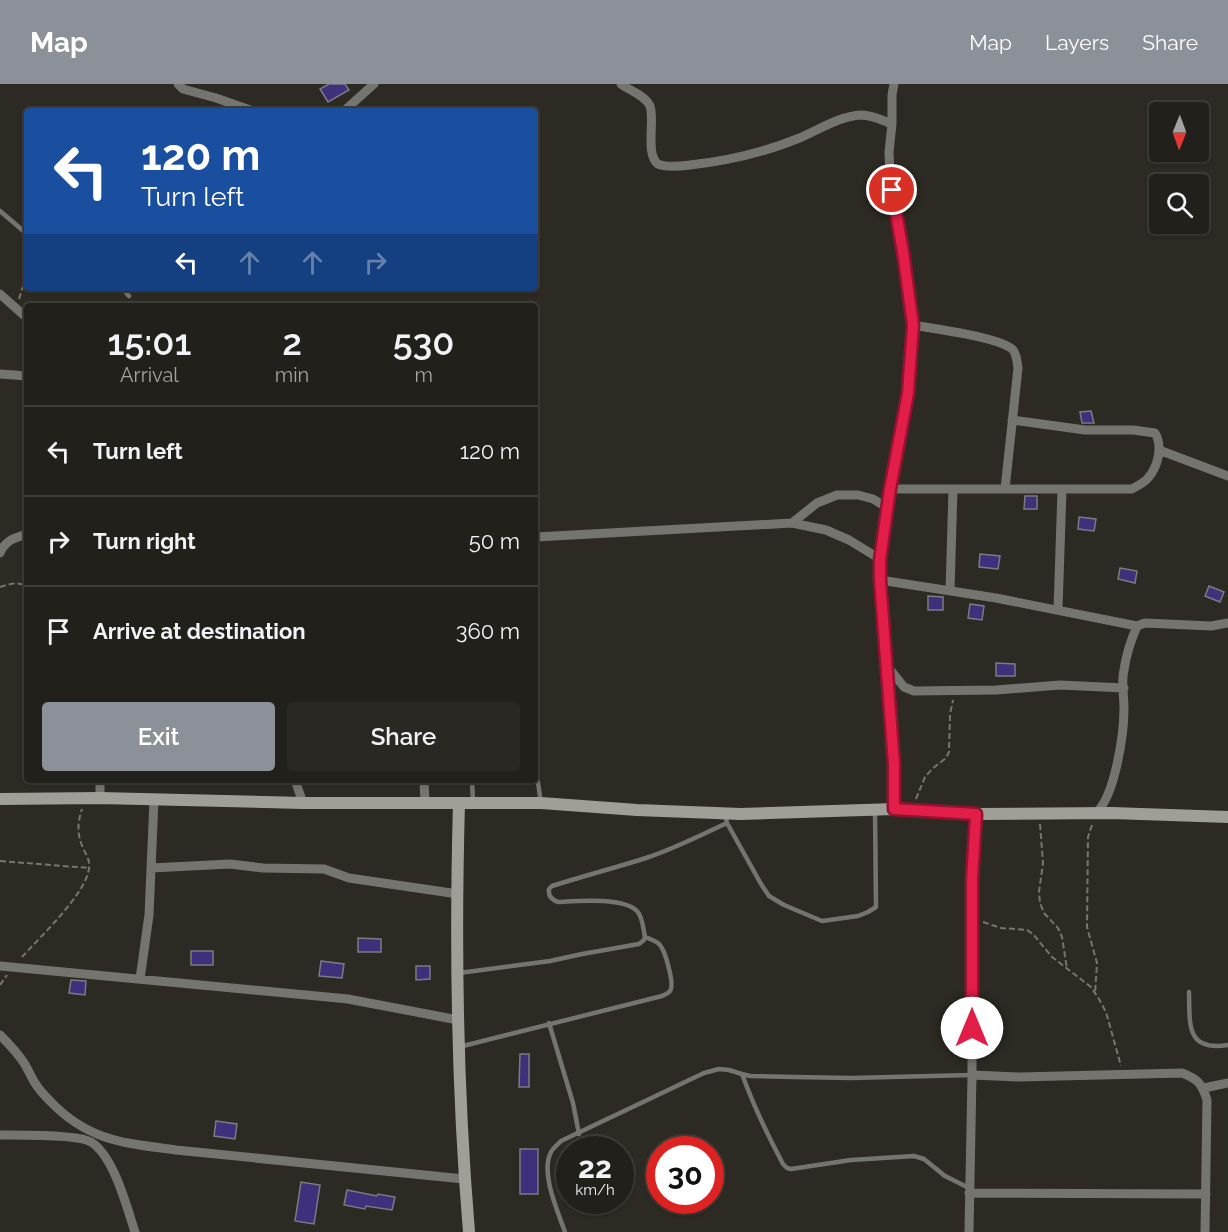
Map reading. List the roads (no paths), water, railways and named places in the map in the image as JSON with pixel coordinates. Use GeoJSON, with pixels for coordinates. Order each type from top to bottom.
{"type":"FeatureCollection","features":[{"type":"Feature","properties":{"kind":"street"},"geometry":{"type":"LineString","coordinates":[[178,84],[183,89],[244,108]]}},
{"type":"Feature","properties":{"kind":"street"},"geometry":{"type":"LineString","coordinates":[[347,108],[374,84]]}},
{"type":"Feature","properties":{"kind":"street"},"geometry":{"type":"LineString","coordinates":[[621,84],[641,96],[649,105],[652,118],[653,159],[667,166],[714,162],[753,155],[795,140],[844,118],[861,115],[876,117],[892,124]]}},
{"type":"Feature","properties":{"kind":"street"},"geometry":{"type":"LineString","coordinates":[[894,84],[889,152],[890,176],[913,325],[908,393],[890,489],[880,560],[894,764],[894,809]]}},
{"type":"Feature","properties":{"kind":"street"},"geometry":{"type":"LineString","coordinates":[[0,294],[24,315]]}},
{"type":"Feature","properties":{"kind":"street"},"geometry":{"type":"LineString","coordinates":[[913,325],[981,337],[1007,346],[1014,351],[1018,368],[1005,489]]}},
{"type":"Feature","properties":{"kind":"street"},"geometry":{"type":"LineString","coordinates":[[0,374],[24,376]]}},
{"type":"Feature","properties":{"kind":"street"},"geometry":{"type":"LineString","coordinates":[[890,489],[1132,489],[1147,480],[1155,467],[1159,440],[1155,433],[1085,430],[1012,420]]}},
{"type":"Feature","properties":{"kind":"street"},"geometry":{"type":"LineString","coordinates":[[1159,450],[1228,476]]}},
{"type":"Feature","properties":{"kind":"street"},"geometry":{"type":"LineString","coordinates":[[950,591],[953,489]]}},
{"type":"Feature","properties":{"kind":"street"},"geometry":{"type":"LineString","coordinates":[[1058,609],[1062,490]]}},
{"type":"Feature","properties":{"kind":"street"},"geometry":{"type":"LineString","coordinates":[[792,523],[817,503],[837,495],[858,495],[873,499],[888,508]]}},
{"type":"Feature","properties":{"kind":"street"},"geometry":{"type":"LineString","coordinates":[[538,537],[792,523],[826,530],[849,540],[880,560]]}},
{"type":"Feature","properties":{"kind":"street"},"geometry":{"type":"LineString","coordinates":[[0,553],[12,538],[24,535]]}},
{"type":"Feature","properties":{"kind":"street"},"geometry":{"type":"LineString","coordinates":[[880,580],[1058,609],[1137,626],[1145,623],[1211,626],[1228,623]]}},
{"type":"Feature","properties":{"kind":"street"},"geometry":{"type":"LineString","coordinates":[[1096,813],[1104,804],[1112,784],[1121,740],[1124,710],[1123,672],[1137,626]]}},
{"type":"Feature","properties":{"kind":"street"},"geometry":{"type":"LineString","coordinates":[[887,665],[897,680],[908,690],[914,691],[996,690],[1060,685],[1124,688]]}},
{"type":"Feature","properties":{"kind":"street"},"geometry":{"type":"LineString","coordinates":[[100,783],[100,798]]}},
{"type":"Feature","properties":{"kind":"street"},"geometry":{"type":"LineString","coordinates":[[296,783],[303,803]]}},
{"type":"Feature","properties":{"kind":"street"},"geometry":{"type":"LineString","coordinates":[[424,783],[425,803]]}},
{"type":"Feature","properties":{"kind":"street"},"geometry":{"type":"LineString","coordinates":[[0,799],[100,798],[303,803],[541,802],[726,818],[894,809],[976,814],[1096,813],[1228,817]]}},
{"type":"Feature","properties":{"kind":"street"},"geometry":{"type":"LineString","coordinates":[[140,979],[149,915],[154,800]]}},
{"type":"Feature","properties":{"kind":"street"},"geometry":{"type":"LineString","coordinates":[[459,803],[458,1020],[464,1179],[469,1232]]}},
{"type":"Feature","properties":{"kind":"street"},"geometry":{"type":"LineString","coordinates":[[969,1232],[972,880],[976,814]]}},
{"type":"Feature","properties":{"kind":"street"},"geometry":{"type":"LineString","coordinates":[[151,868],[230,864],[263,868],[324,869],[349,878],[458,894]]}},
{"type":"Feature","properties":{"kind":"street"},"geometry":{"type":"LineString","coordinates":[[0,966],[348,999],[458,1020]]}},
{"type":"Feature","properties":{"kind":"street"},"geometry":{"type":"LineString","coordinates":[[0,1035],[16,1051],[35,1084],[61,1112],[78,1125],[102,1137],[131,1144],[176,1150],[464,1179]]}},
{"type":"Feature","properties":{"kind":"street"},"geometry":{"type":"LineString","coordinates":[[972,1075],[1019,1077],[1182,1073],[1195,1078],[1204,1088],[1208,1100],[1205,1232]]}},
{"type":"Feature","properties":{"kind":"street"},"geometry":{"type":"LineString","coordinates":[[1204,1088],[1228,1083]]}},
{"type":"Feature","properties":{"kind":"street"},"geometry":{"type":"LineString","coordinates":[[0,1135],[64,1137],[90,1141],[103,1152],[111,1165],[135,1232]]}},
{"type":"Feature","properties":{"kind":"street"},"geometry":{"type":"LineString","coordinates":[[969,1190],[1206,1194]]}},
{"type":"Feature","properties":{"kind":"lane"},"geometry":{"type":"LineString","coordinates":[[0,211],[24,231]]}},
{"type":"Feature","properties":{"kind":"lane"},"geometry":{"type":"LineString","coordinates":[[125,291],[129,296]]}},
{"type":"Feature","properties":{"kind":"lane"},"geometry":{"type":"LineString","coordinates":[[538,782],[541,802]]}},
{"type":"Feature","properties":{"kind":"lane"},"geometry":{"type":"LineString","coordinates":[[472,783],[473,803]]}},
{"type":"Feature","properties":{"kind":"lane"},"geometry":{"type":"LineString","coordinates":[[457,973],[550,961],[639,944],[645,937],[641,919],[636,910],[625,904],[599,900],[558,902],[550,897],[549,889],[552,886],[647,858],[677,846],[726,818],[769,896],[822,921],[858,916],[876,907],[875,810]]}},
{"type":"Feature","properties":{"kind":"lane"},"geometry":{"type":"LineString","coordinates":[[459,1047],[662,996],[669,992],[672,986],[664,951],[655,941],[645,937]]}},
{"type":"Feature","properties":{"kind":"lane"},"geometry":{"type":"LineString","coordinates":[[1189,992],[1192,1034],[1202,1044],[1217,1047],[1228,1045]]}},
{"type":"Feature","properties":{"kind":"lane"},"geometry":{"type":"LineString","coordinates":[[549,1023],[573,1103],[579,1134]]}},
{"type":"Feature","properties":{"kind":"lane"},"geometry":{"type":"LineString","coordinates":[[565,1232],[549,1188],[548,1168],[551,1152],[561,1141],[704,1073],[719,1069],[750,1076],[851,1078],[972,1075]]}},
{"type":"Feature","properties":{"kind":"lane"},"geometry":{"type":"LineString","coordinates":[[742,1074],[763,1127],[787,1168],[914,1155],[924,1159],[945,1176],[969,1190]]}}]}
